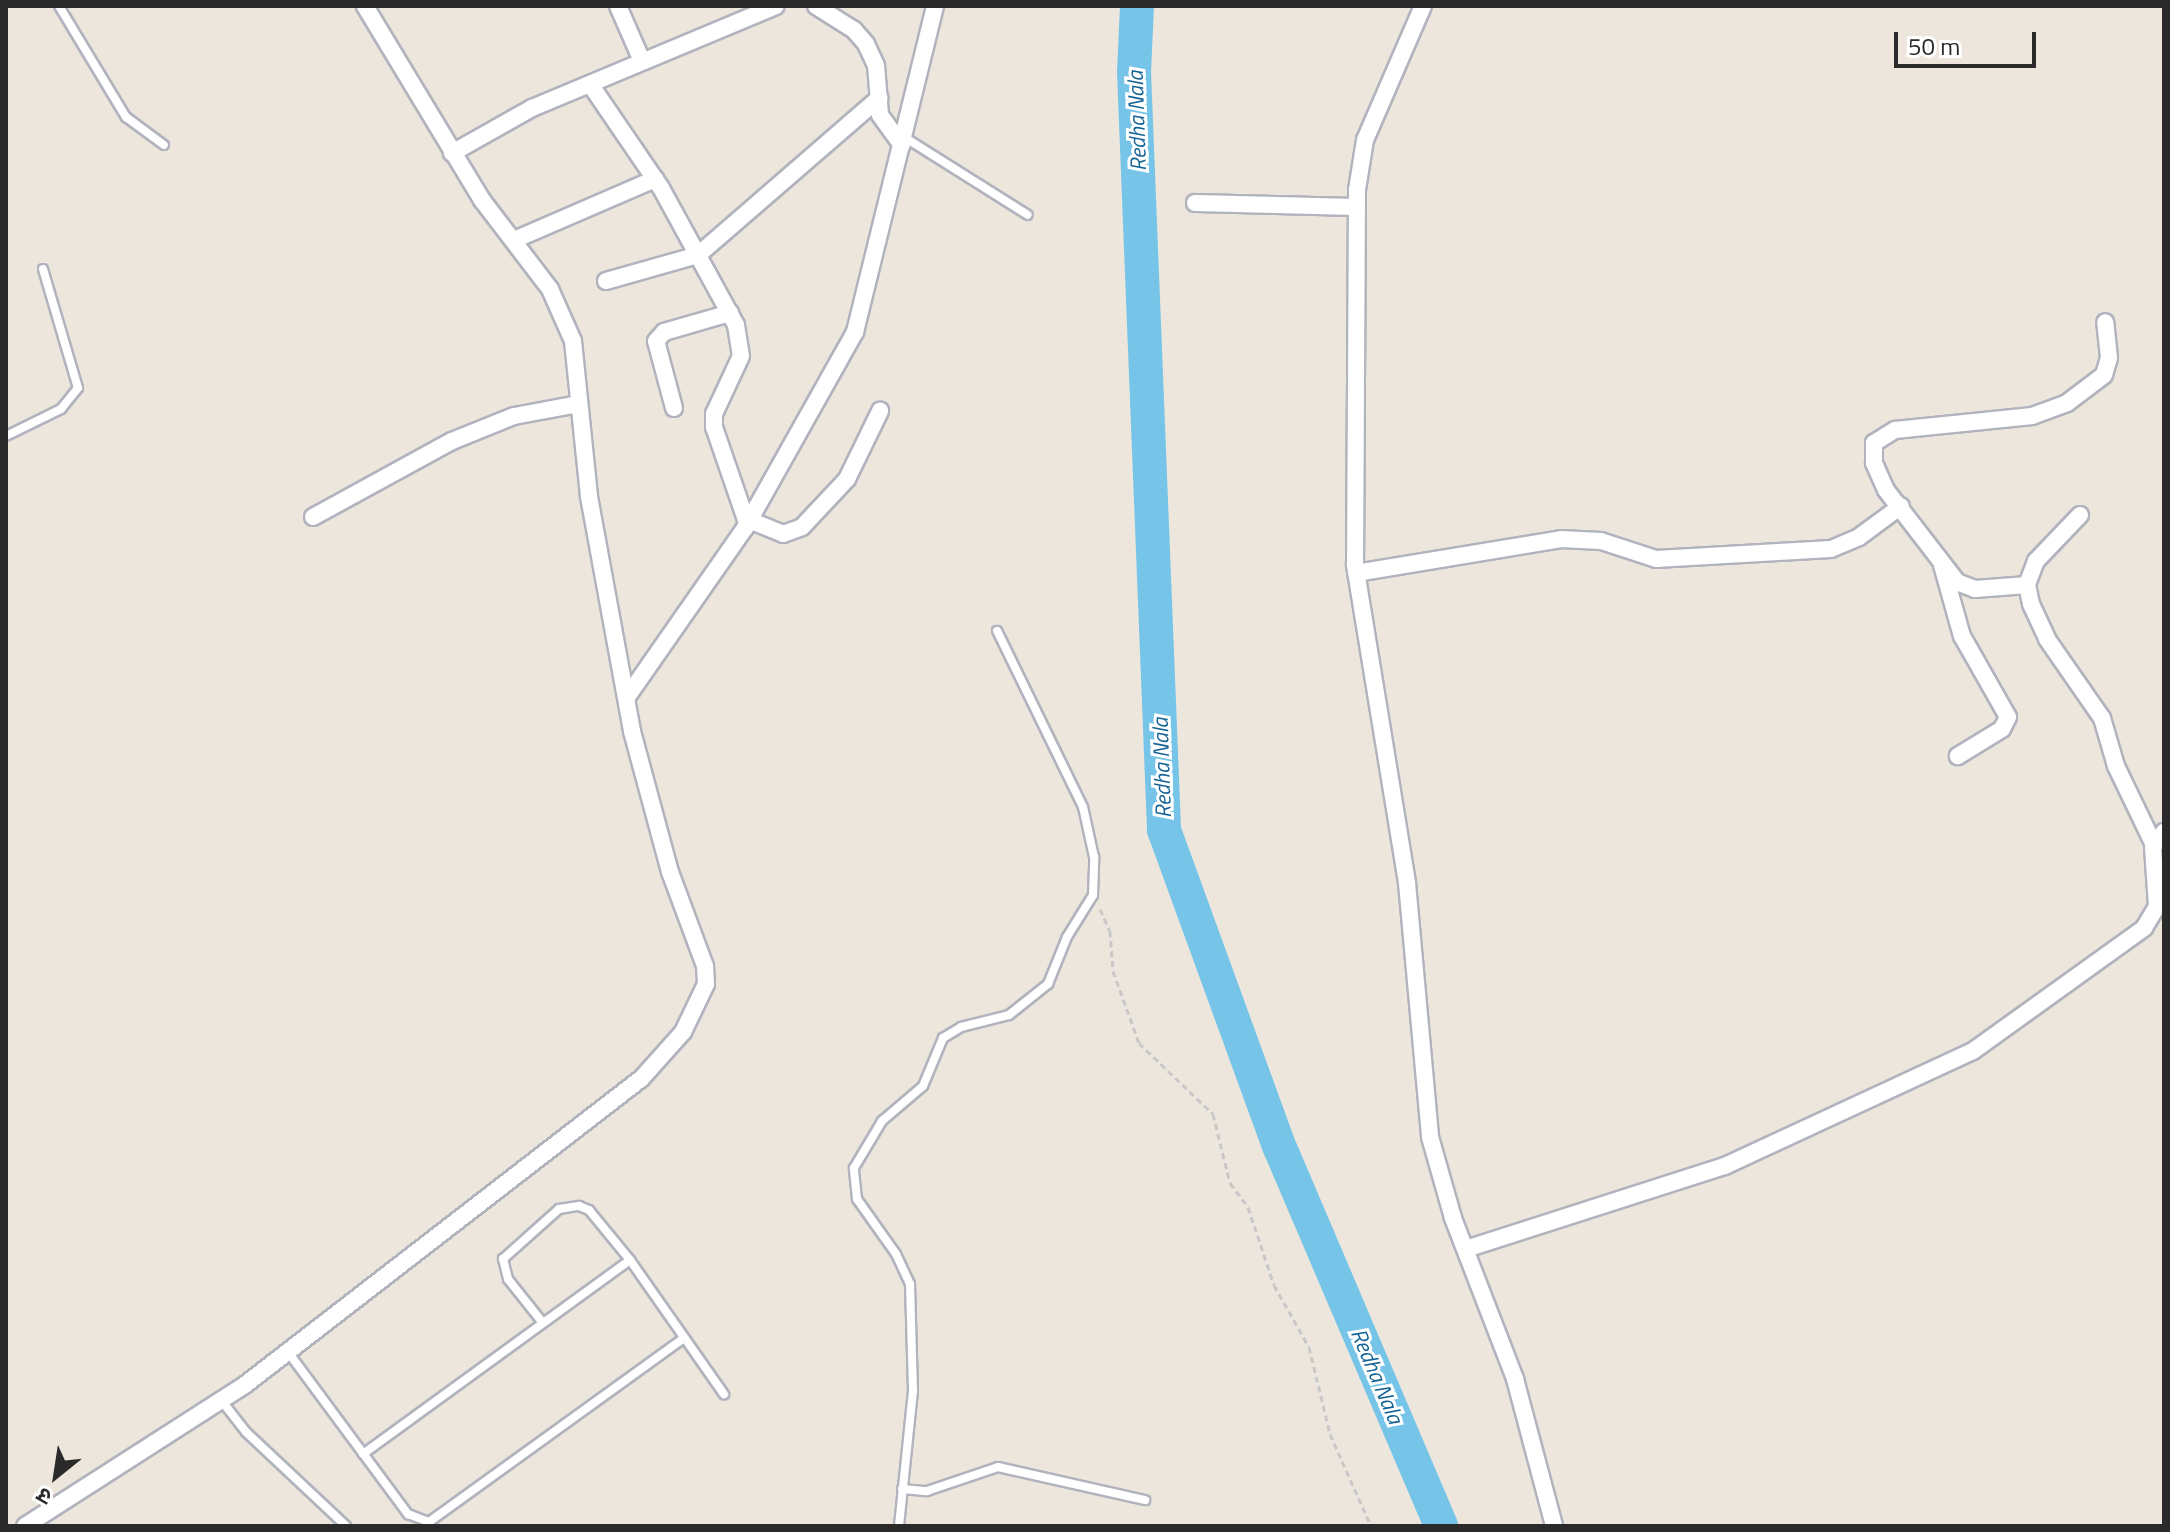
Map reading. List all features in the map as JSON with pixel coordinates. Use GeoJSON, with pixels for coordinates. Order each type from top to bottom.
{"type":"FeatureCollection","features":[{"type":"Feature","properties":{"kind":"street"},"geometry":{"type":"LineString","coordinates":[[25,1526],[221,1400],[288,1352],[641,1079],[683,1032],[700,1003],[705,966],[670,872],[627,697],[589,496],[573,341],[550,289],[452,153],[365,6]]}},
{"type":"Feature","properties":{"kind":"street"},"geometry":{"type":"LineString","coordinates":[[618,6],[642,61]]}},
{"type":"Feature","properties":{"kind":"street"},"geometry":{"type":"LineString","coordinates":[[452,153],[532,108],[776,6]]}},
{"type":"Feature","properties":{"kind":"street"},"geometry":{"type":"LineString","coordinates":[[816,6],[854,30],[866,44],[876,65],[885,126],[903,141]]}},
{"type":"Feature","properties":{"kind":"street"},"geometry":{"type":"LineString","coordinates":[[627,697],[748,522],[855,332],[935,6]]}},
{"type":"Feature","properties":{"kind":"street"},"geometry":{"type":"LineString","coordinates":[[1423,6],[1365,140],[1357,207],[1352,513],[1356,573],[1407,883],[1430,1137],[1466,1249],[1515,1379],[1554,1526]]}},
{"type":"Feature","properties":{"kind":"street"},"geometry":{"type":"LineString","coordinates":[[590,84],[655,179],[730,313],[741,356],[714,414],[714,427],[748,522]]}},
{"type":"Feature","properties":{"kind":"street"},"geometry":{"type":"LineString","coordinates":[[606,281],[698,255],[879,98]]}},
{"type":"Feature","properties":{"kind":"street"},"geometry":{"type":"LineString","coordinates":[[514,240],[655,179]]}},
{"type":"Feature","properties":{"kind":"street"},"geometry":{"type":"LineString","coordinates":[[1195,203],[1357,207]]}},
{"type":"Feature","properties":{"kind":"street"},"geometry":{"type":"LineString","coordinates":[[674,408],[656,341],[664,332],[730,313]]}},
{"type":"Feature","properties":{"kind":"street"},"geometry":{"type":"LineString","coordinates":[[2027,585],[1966,587],[1941,564],[1901,506],[1886,490],[1874,463],[1874,443],[1883,435],[2032,416],[2067,403],[2104,375],[2109,358],[2105,322]]}},
{"type":"Feature","properties":{"kind":"street"},"geometry":{"type":"LineString","coordinates":[[313,517],[466,435],[514,416],[578,404]]}},
{"type":"Feature","properties":{"kind":"street"},"geometry":{"type":"LineString","coordinates":[[748,522],[783,534],[802,527],[852,472],[880,411]]}},
{"type":"Feature","properties":{"kind":"street"},"geometry":{"type":"LineString","coordinates":[[1356,573],[1561,539],[1601,541],[1656,559],[1831,549],[1859,537],[1901,506]]}},
{"type":"Feature","properties":{"kind":"street"},"geometry":{"type":"LineString","coordinates":[[1466,1249],[1725,1166],[1973,1051],[2144,928],[2157,906],[2159,838],[2116,766],[2102,718],[2047,639],[2027,585],[2036,561],[2080,515]]}},
{"type":"Feature","properties":{"kind":"street"},"geometry":{"type":"LineString","coordinates":[[1941,564],[1962,636],[2008,717],[2002,729],[1958,756]]}},
{"type":"Feature","properties":{"kind":"lane"},"geometry":{"type":"LineString","coordinates":[[59,6],[126,117],[164,145]]}},
{"type":"Feature","properties":{"kind":"lane"},"geometry":{"type":"LineString","coordinates":[[903,141],[1028,215]]}},
{"type":"Feature","properties":{"kind":"lane"},"geometry":{"type":"LineString","coordinates":[[6,436],[61,409],[78,388],[43,269]]}},
{"type":"Feature","properties":{"kind":"lane"},"geometry":{"type":"LineString","coordinates":[[899,1526],[913,1391],[910,1284],[896,1254],[857,1199],[854,1168],[882,1121],[923,1086],[943,1038],[961,1027],[1009,1015],[1048,984],[1067,937],[1093,895],[1094,857],[1083,807],[997,631]]}},
{"type":"Feature","properties":{"kind":"lane"},"geometry":{"type":"LineString","coordinates":[[543,1323],[508,1279],[503,1259],[559,1209],[579,1206],[589,1210],[630,1260],[724,1394]]}},
{"type":"Feature","properties":{"kind":"lane"},"geometry":{"type":"LineString","coordinates":[[363,1454],[630,1260]]}},
{"type":"Feature","properties":{"kind":"lane"},"geometry":{"type":"LineString","coordinates":[[288,1352],[408,1514],[421,1523],[438,1520],[684,1338]]}},
{"type":"Feature","properties":{"kind":"lane"},"geometry":{"type":"LineString","coordinates":[[221,1400],[246,1432],[346,1526]]}},
{"type":"Feature","properties":{"kind":"lane"},"geometry":{"type":"LineString","coordinates":[[902,1489],[927,1491],[998,1467],[1145,1500]]}},
{"type":"Feature","properties":{"kind":"path"},"geometry":{"type":"LineString","coordinates":[[1093,895],[1110,931],[1113,971],[1139,1043],[1213,1114],[1230,1183],[1248,1207],[1274,1285],[1309,1347],[1330,1434],[1371,1526]]}},
{"type":"Feature","properties":{"kind":"waterway","name":"Redha Nala"},"geometry":{"type":"LineString","coordinates":[[1137,6],[1134,72],[1164,830],[1280,1148],[1441,1526]]}}]}
